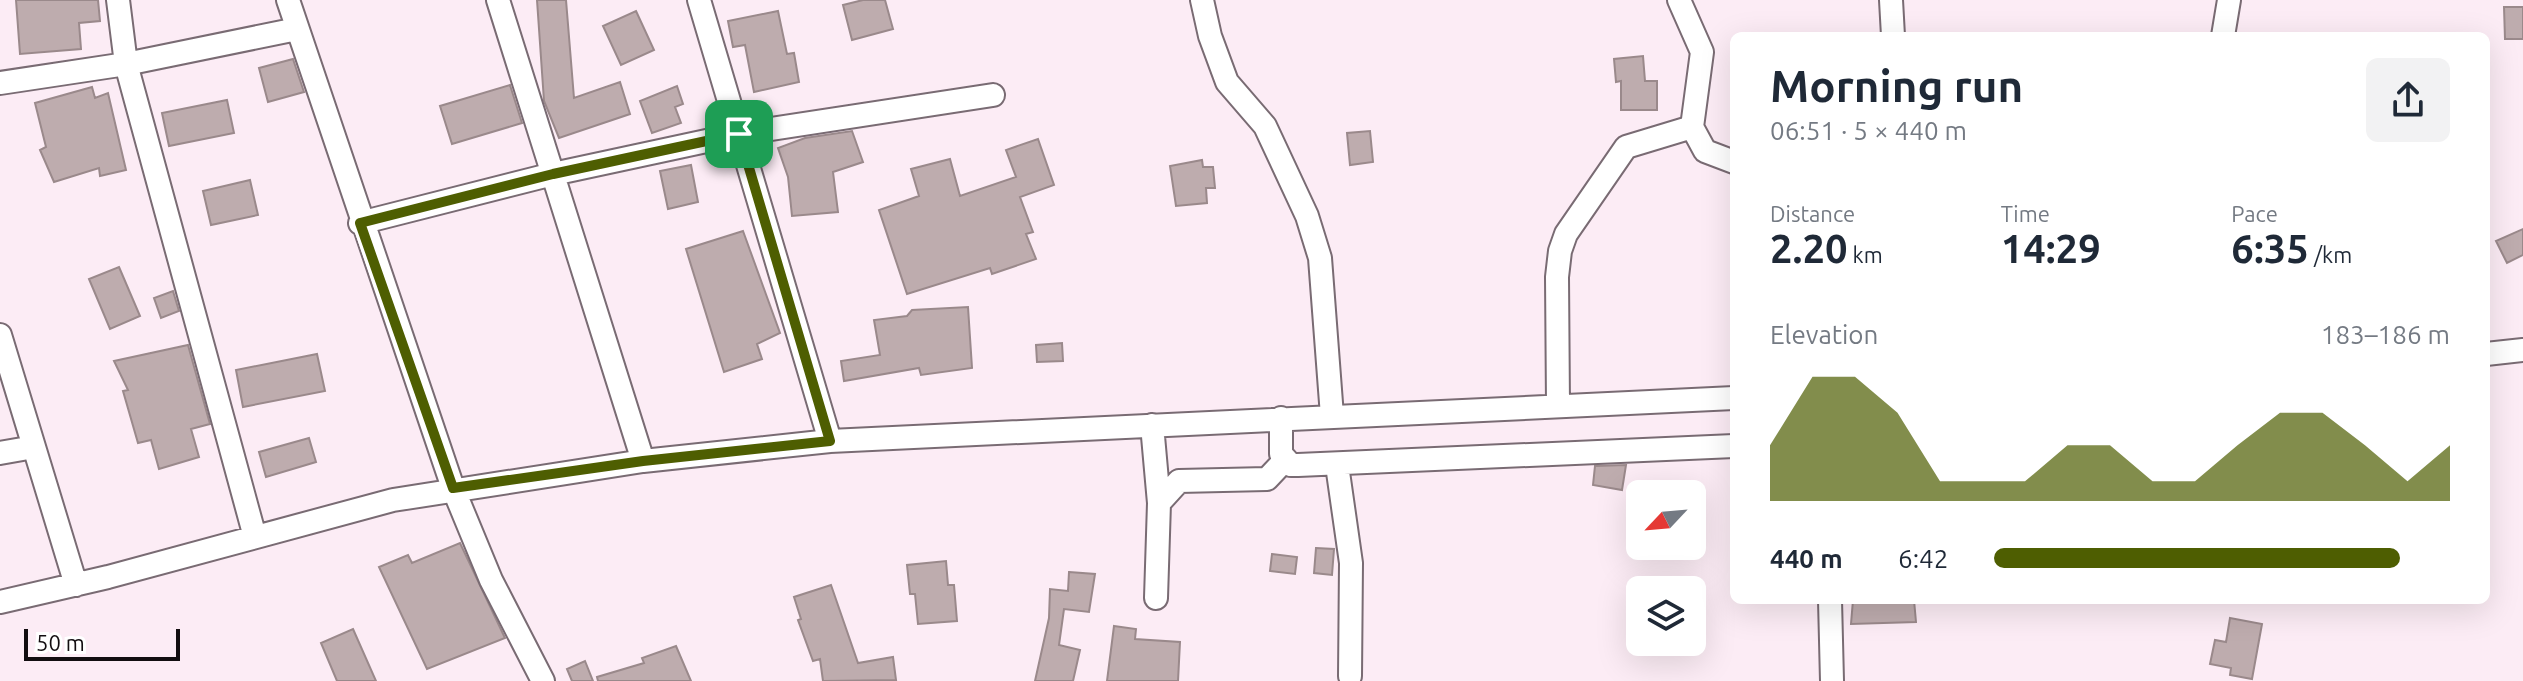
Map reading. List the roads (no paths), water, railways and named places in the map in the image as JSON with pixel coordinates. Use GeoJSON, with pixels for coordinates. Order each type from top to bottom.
{"type":"FeatureCollection","features":[{"type":"Feature","properties":{"kind":"street"},"geometry":{"type":"LineString","coordinates":[[118,0],[126,64],[255,537]]}},
{"type":"Feature","properties":{"kind":"street"},"geometry":{"type":"LineString","coordinates":[[288,0],[360,223],[453,488],[491,580],[543,681]]}},
{"type":"Feature","properties":{"kind":"street"},"geometry":{"type":"LineString","coordinates":[[498,0],[643,461]]}},
{"type":"Feature","properties":{"kind":"street"},"geometry":{"type":"LineString","coordinates":[[699,0],[830,441]]}},
{"type":"Feature","properties":{"kind":"street"},"geometry":{"type":"LineString","coordinates":[[1202,0],[1210,36],[1227,82],[1265,126],[1307,216],[1320,258],[1332,416]]}},
{"type":"Feature","properties":{"kind":"street"},"geometry":{"type":"LineString","coordinates":[[1679,0],[1702,52],[1692,127],[1705,151],[1730,160]]}},
{"type":"Feature","properties":{"kind":"street"},"geometry":{"type":"LineString","coordinates":[[1891,0],[1893,32]]}},
{"type":"Feature","properties":{"kind":"street"},"geometry":{"type":"LineString","coordinates":[[2224,32],[2229,0]]}},
{"type":"Feature","properties":{"kind":"street"},"geometry":{"type":"LineString","coordinates":[[0,83],[126,64],[297,29]]}},
{"type":"Feature","properties":{"kind":"street"},"geometry":{"type":"LineString","coordinates":[[360,223],[553,174],[739,134],[993,95]]}},
{"type":"Feature","properties":{"kind":"street"},"geometry":{"type":"LineString","coordinates":[[1558,406],[1557,292],[1560,251],[1566,234],[1626,147],[1692,127]]}},
{"type":"Feature","properties":{"kind":"street"},"geometry":{"type":"LineString","coordinates":[[0,335],[76,585]]}},
{"type":"Feature","properties":{"kind":"street"},"geometry":{"type":"LineString","coordinates":[[2490,354],[2523,350]]}},
{"type":"Feature","properties":{"kind":"street"},"geometry":{"type":"LineString","coordinates":[[0,602],[453,488],[643,461],[830,441],[1730,398]]}},
{"type":"Feature","properties":{"kind":"street"},"geometry":{"type":"LineString","coordinates":[[1281,418],[1281,454],[1284,461],[1291,465],[1730,446]]}},
{"type":"Feature","properties":{"kind":"street"},"geometry":{"type":"LineString","coordinates":[[1152,425],[1159,503],[1156,598]]}},
{"type":"Feature","properties":{"kind":"street"},"geometry":{"type":"LineString","coordinates":[[0,453],[34,447]]}},
{"type":"Feature","properties":{"kind":"street"},"geometry":{"type":"LineString","coordinates":[[1159,503],[1179,481],[1267,479],[1284,461]]}},
{"type":"Feature","properties":{"kind":"street"},"geometry":{"type":"LineString","coordinates":[[1337,465],[1351,563],[1350,676]]}},
{"type":"Feature","properties":{"kind":"street"},"geometry":{"type":"LineString","coordinates":[[1830,604],[1832,681]]}}]}
